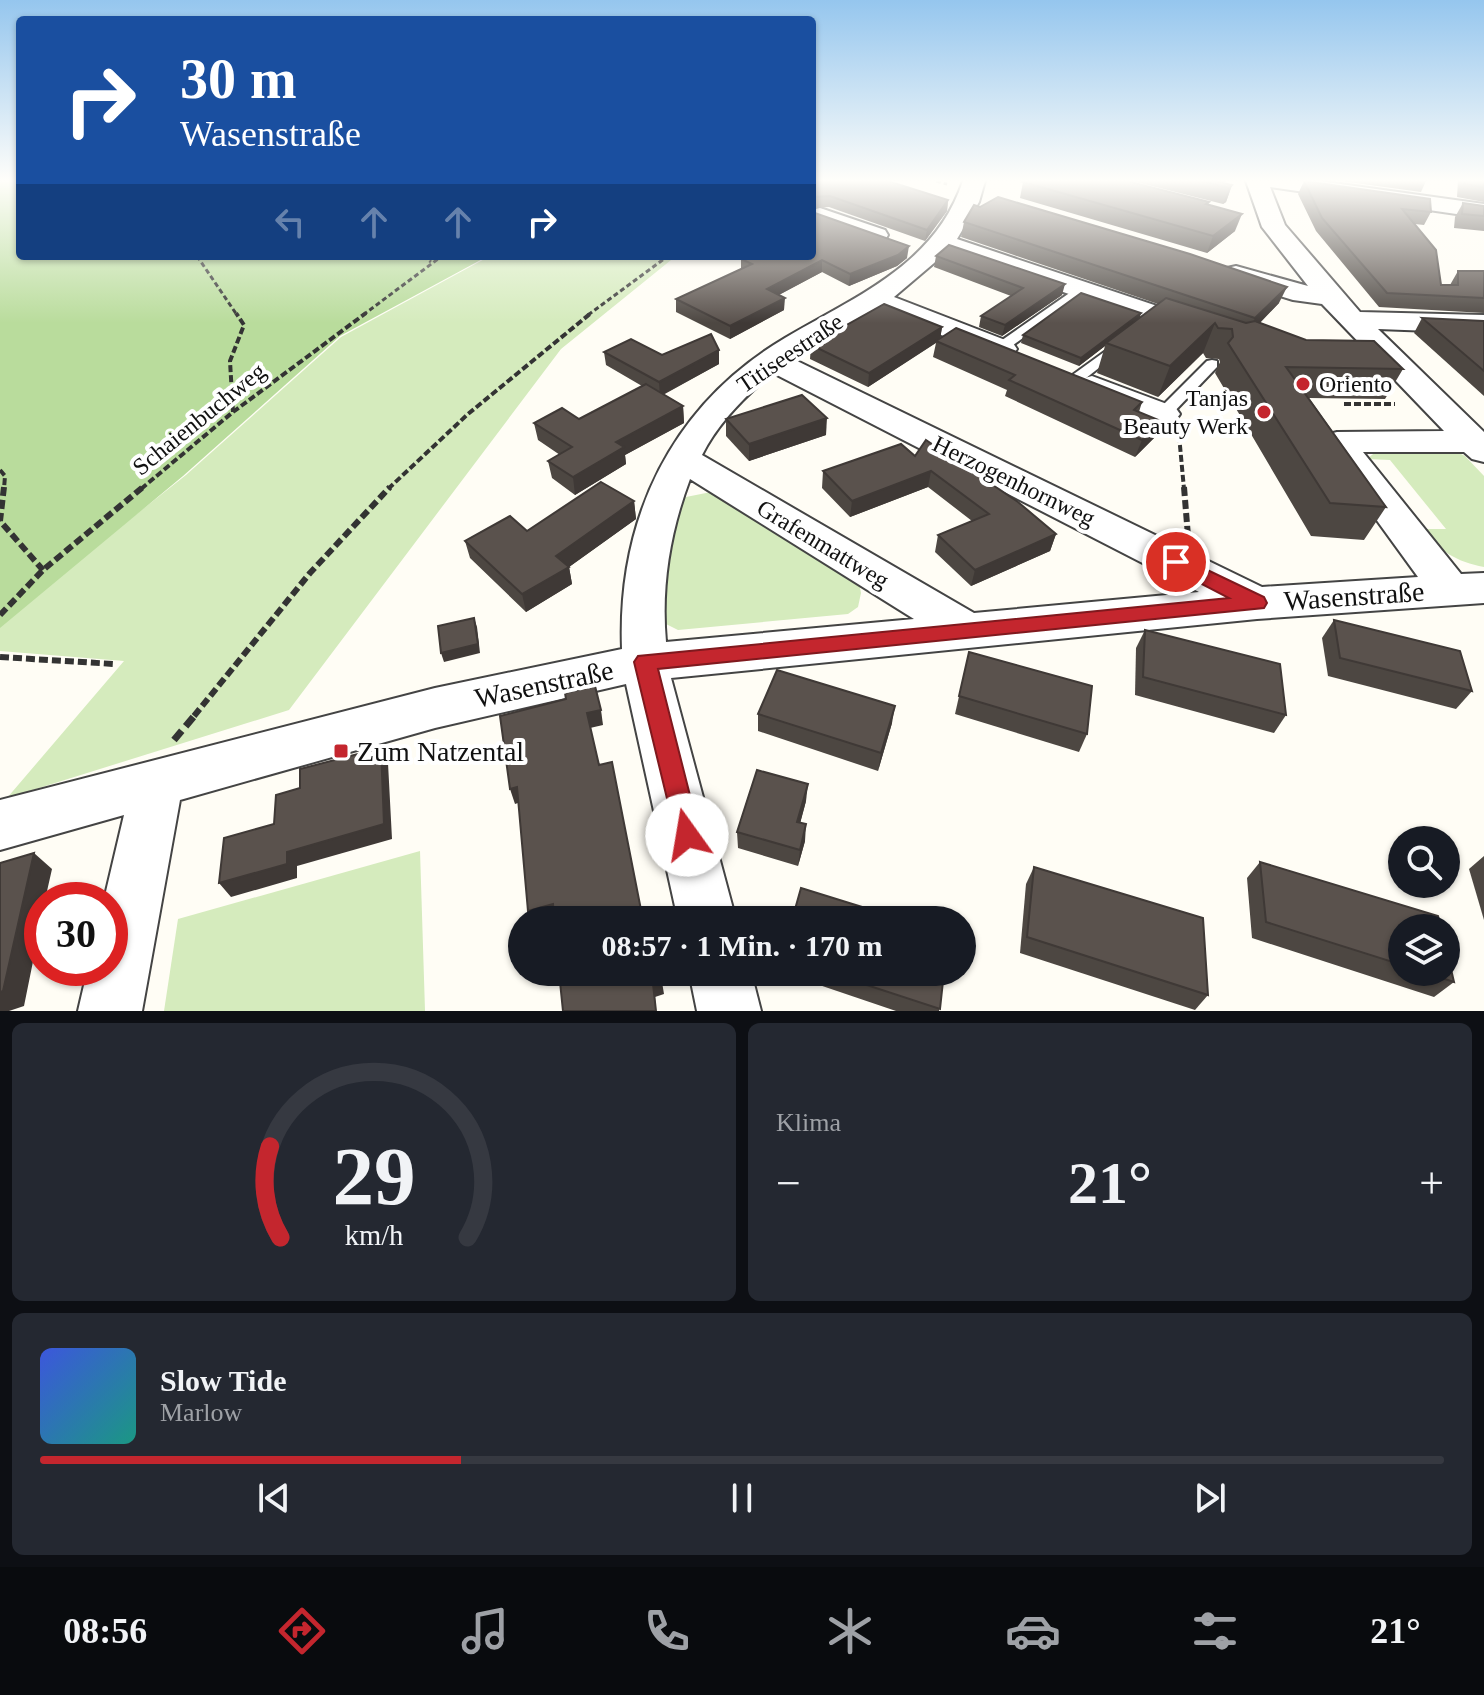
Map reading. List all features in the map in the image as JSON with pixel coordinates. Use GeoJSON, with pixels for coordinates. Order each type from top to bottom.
{"type":"FeatureCollection","features":[{"type":"Feature","properties":{"kind":"street"},"geometry":{"type":"LineString","coordinates":[[866,228],[1081,289],[1219,353]]}},
{"type":"Feature","properties":{"kind":"street","name":"Titiseestraße"},"geometry":{"type":"LineString","coordinates":[[704,906],[645,662],[643,600],[649,546],[662,500],[681,458],[714,411],[736,388],[771,360],[874,299],[938,249],[952,228]]}},
{"type":"Feature","properties":{"kind":"street"},"geometry":{"type":"LineString","coordinates":[[1264,228],[1479,446]]}},
{"type":"Feature","properties":{"kind":"street"},"geometry":{"type":"LineString","coordinates":[[1210,266],[1303,294],[1330,296]]}},
{"type":"Feature","properties":{"kind":"street"},"geometry":{"type":"LineString","coordinates":[[874,299],[1038,363],[1170,421]]}},
{"type":"Feature","properties":{"kind":"street"},"geometry":{"type":"LineString","coordinates":[[1352,320],[1484,324]]}},
{"type":"Feature","properties":{"kind":"street","name":"Herzogenhornweg"},"geometry":{"type":"LineString","coordinates":[[771,360],[1257,603]]}},
{"type":"Feature","properties":{"kind":"street"},"geometry":{"type":"LineString","coordinates":[[1467,589],[1337,442],[1479,446]]}},
{"type":"Feature","properties":{"kind":"street","name":"Grafenmattweg"},"geometry":{"type":"LineString","coordinates":[[681,458],[966,630]]}},
{"type":"Feature","properties":{"kind":"street","name":"Wasenstraße"},"geometry":{"type":"LineString","coordinates":[[0,825],[163,764],[645,662],[1257,603],[1467,589]]}},
{"type":"Feature","properties":{"kind":"street"},"geometry":{"type":"LineString","coordinates":[[110,1011],[163,764]]}},
{"type":"Feature","properties":{"kind":"street"},"geometry":{"type":"LineString","coordinates":[[723,986],[729,1011]]}},
{"type":"Feature","properties":{"kind":"lane"},"geometry":{"type":"LineString","coordinates":[[1038,363],[1081,289]]}},
{"type":"Feature","properties":{"kind":"lane"},"geometry":{"type":"LineString","coordinates":[[1038,363],[1126,340]]}},
{"type":"Feature","properties":{"kind":"lane"},"geometry":{"type":"LineString","coordinates":[[1170,421],[1219,353]]}},
{"type":"Feature","properties":{"kind":"path"},"geometry":{"type":"LineString","coordinates":[[200,260],[244,325],[230,361],[233,412]]}},
{"type":"Feature","properties":{"kind":"path","name":"Schaienbuchweg"},"geometry":{"type":"LineString","coordinates":[[0,615],[43,570],[233,412],[435,260]]}},
{"type":"Feature","properties":{"kind":"path"},"geometry":{"type":"LineString","coordinates":[[163,764],[313,570],[395,482],[525,362],[663,260]]}},
{"type":"Feature","properties":{"kind":"path"},"geometry":{"type":"LineString","coordinates":[[1355,415],[1344,404],[1400,404]]}},
{"type":"Feature","properties":{"kind":"path"},"geometry":{"type":"LineString","coordinates":[[1170,421],[1188,542]]}},
{"type":"Feature","properties":{"kind":"path"},"geometry":{"type":"LineString","coordinates":[[0,470],[5,476],[0,521],[43,570]]}},
{"type":"Feature","properties":{"kind":"path"},"geometry":{"type":"LineString","coordinates":[[0,657],[114,664]]}},
{"type":"Feature","properties":{"kind":"green space"},"geometry":{"type":"Polygon","coordinates":[[[0,228],[16,228],[16,260],[481,260],[340,336],[183,476],[0,628],[0,228]]]}},
{"type":"Feature","properties":{"kind":"green space"},"geometry":{"type":"Polygon","coordinates":[[[483,260],[671,260],[561,349],[289,710],[7,798],[124,661],[0,651],[0,622],[186,475],[341,337],[483,260]]]}},
{"type":"Feature","properties":{"kind":"green space"},"geometry":{"type":"Polygon","coordinates":[[[1378,450],[1455,451],[1465,456],[1484,476],[1484,567],[1449,554],[1428,537],[1422,529],[1446,529],[1390,460],[1367,459],[1378,450]]]}},
{"type":"Feature","properties":{"kind":"green space"},"geometry":{"type":"Polygon","coordinates":[[[711,492],[859,582],[861,593],[858,607],[848,614],[678,630],[666,624],[658,611],[676,504],[686,497],[711,492]]]}},
{"type":"Feature","properties":{"kind":"green space"},"geometry":{"type":"Polygon","coordinates":[[[420,851],[425,1011],[164,1011],[178,919],[420,851]]]}},
{"type":"Feature","properties":{"kind":"building"},"geometry":{"type":"Polygon","coordinates":[[[816,228],[858,228],[909,246],[898,255],[850,274],[822,260],[767,289],[785,298],[730,326],[676,299],[752,264],[743,260],[816,260],[816,228]]]}},
{"type":"Feature","properties":{"kind":"building"},"geometry":{"type":"Polygon","coordinates":[[[983,228],[1103,228],[1287,287],[1255,318],[983,228]]]}},
{"type":"Feature","properties":{"kind":"building"},"geometry":{"type":"Polygon","coordinates":[[[1185,228],[1223,228],[1213,236],[1185,228]]]}},
{"type":"Feature","properties":{"kind":"building"},"geometry":{"type":"Polygon","coordinates":[[[1331,228],[1418,228],[1436,250],[1441,285],[1458,285],[1458,271],[1484,271],[1484,298],[1387,293],[1331,228]]]}},
{"type":"Feature","properties":{"kind":"building"},"geometry":{"type":"Polygon","coordinates":[[[949,245],[1065,284],[1005,325],[981,316],[1023,288],[936,256],[949,245]]]}},
{"type":"Feature","properties":{"kind":"building"},"geometry":{"type":"Polygon","coordinates":[[[1081,293],[1141,313],[1081,358],[1023,335],[1081,293]]]}},
{"type":"Feature","properties":{"kind":"building"},"geometry":{"type":"Polygon","coordinates":[[[1166,298],[1246,323],[1255,321],[1306,340],[1374,341],[1403,369],[1286,367],[1386,507],[1330,503],[1228,343],[1233,337],[1232,329],[1218,328],[1215,323],[1170,366],[1106,343],[1166,298]]]}},
{"type":"Feature","properties":{"kind":"building"},"geometry":{"type":"Polygon","coordinates":[[[884,304],[942,327],[869,373],[811,345],[884,304]]]}},
{"type":"Feature","properties":{"kind":"building"},"geometry":{"type":"Polygon","coordinates":[[[1422,318],[1484,321],[1484,371],[1422,318]]]}},
{"type":"Feature","properties":{"kind":"building"},"geometry":{"type":"Polygon","coordinates":[[[956,328],[1142,402],[1134,410],[1161,421],[1142,440],[1009,380],[1015,375],[936,341],[956,328]]]}},
{"type":"Feature","properties":{"kind":"building"},"geometry":{"type":"Polygon","coordinates":[[[711,334],[719,350],[659,382],[604,352],[631,339],[662,355],[711,334]]]}},
{"type":"Feature","properties":{"kind":"building"},"geometry":{"type":"Polygon","coordinates":[[[646,384],[683,406],[616,442],[624,447],[573,477],[548,461],[572,447],[534,423],[562,408],[579,419],[646,384]]]}},
{"type":"Feature","properties":{"kind":"building"},"geometry":{"type":"Polygon","coordinates":[[[802,395],[827,418],[749,444],[726,419],[802,395]]]}},
{"type":"Feature","properties":{"kind":"building"},"geometry":{"type":"Polygon","coordinates":[[[926,440],[1018,502],[1056,534],[975,570],[938,535],[989,514],[931,471],[852,501],[823,471],[901,444],[915,456],[926,440]]]}},
{"type":"Feature","properties":{"kind":"building"},"geometry":{"type":"Polygon","coordinates":[[[601,482],[634,501],[556,556],[569,567],[522,594],[465,541],[510,516],[527,531],[601,482]]]}},
{"type":"Feature","properties":{"kind":"building"},"geometry":{"type":"Polygon","coordinates":[[[474,618],[478,644],[441,653],[438,626],[474,618]]]}},
{"type":"Feature","properties":{"kind":"building"},"geometry":{"type":"Polygon","coordinates":[[[1334,620],[1460,651],[1472,691],[1340,658],[1334,620]]]}},
{"type":"Feature","properties":{"kind":"building"},"geometry":{"type":"Polygon","coordinates":[[[1145,630],[1280,664],[1286,715],[1143,677],[1145,630]]]}},
{"type":"Feature","properties":{"kind":"building"},"geometry":{"type":"Polygon","coordinates":[[[969,652],[1092,686],[1087,734],[959,696],[969,652]]]}},
{"type":"Feature","properties":{"kind":"building"},"geometry":{"type":"Polygon","coordinates":[[[777,670],[895,706],[881,753],[758,714],[777,670]]]}},
{"type":"Feature","properties":{"kind":"building"},"geometry":{"type":"Polygon","coordinates":[[[595,686],[601,710],[587,713],[599,765],[612,762],[640,906],[528,906],[517,787],[510,789],[500,716],[566,699],[565,693],[595,686]]]}},
{"type":"Feature","properties":{"kind":"building"},"geometry":{"type":"Polygon","coordinates":[[[381,748],[384,824],[287,852],[287,864],[219,883],[224,838],[274,824],[276,795],[300,788],[300,769],[381,748]]]}},
{"type":"Feature","properties":{"kind":"building"},"geometry":{"type":"Polygon","coordinates":[[[757,770],[808,784],[797,822],[806,824],[800,850],[737,832],[757,770]]]}},
{"type":"Feature","properties":{"kind":"building"},"geometry":{"type":"Polygon","coordinates":[[[34,853],[27,882],[24,882],[24,898],[3,991],[0,992],[0,863],[34,853]]]}},
{"type":"Feature","properties":{"kind":"building"},"geometry":{"type":"Polygon","coordinates":[[[1260,862],[1431,914],[1388,914],[1388,961],[1266,922],[1260,862]]]}},
{"type":"Feature","properties":{"kind":"building"},"geometry":{"type":"Polygon","coordinates":[[[1034,867],[1203,918],[1208,995],[1027,937],[1034,867]]]}},
{"type":"Feature","properties":{"kind":"building"},"geometry":{"type":"Polygon","coordinates":[[[801,888],[859,906],[796,906],[801,888]]]}},
{"type":"Feature","properties":{"kind":"building"},"geometry":{"type":"Polygon","coordinates":[[[560,986],[653,986],[656,1011],[563,1011],[560,986]]]}},
{"type":"Feature","properties":{"kind":"building"},"geometry":{"type":"Polygon","coordinates":[[[870,986],[942,986],[940,1009],[870,986]]]}},
{"type":"Feature","properties":{"kind":"place","name":"Oriento"},"geometry":{"type":"Point","coordinates":[1303,384]}},
{"type":"Feature","properties":{"kind":"place","name":"Tanjas Beauty Werk"},"geometry":{"type":"Point","coordinates":[1264,412]}},
{"type":"Feature","properties":{"kind":"place","name":"Zum Natzental"},"geometry":{"type":"Point","coordinates":[341,751]}},
{"type":"Feature","properties":{"kind":"route"},"geometry":{"type":"LineString","coordinates":[[687,835],[645,662],[1257,603],[1176,562]]}}]}
